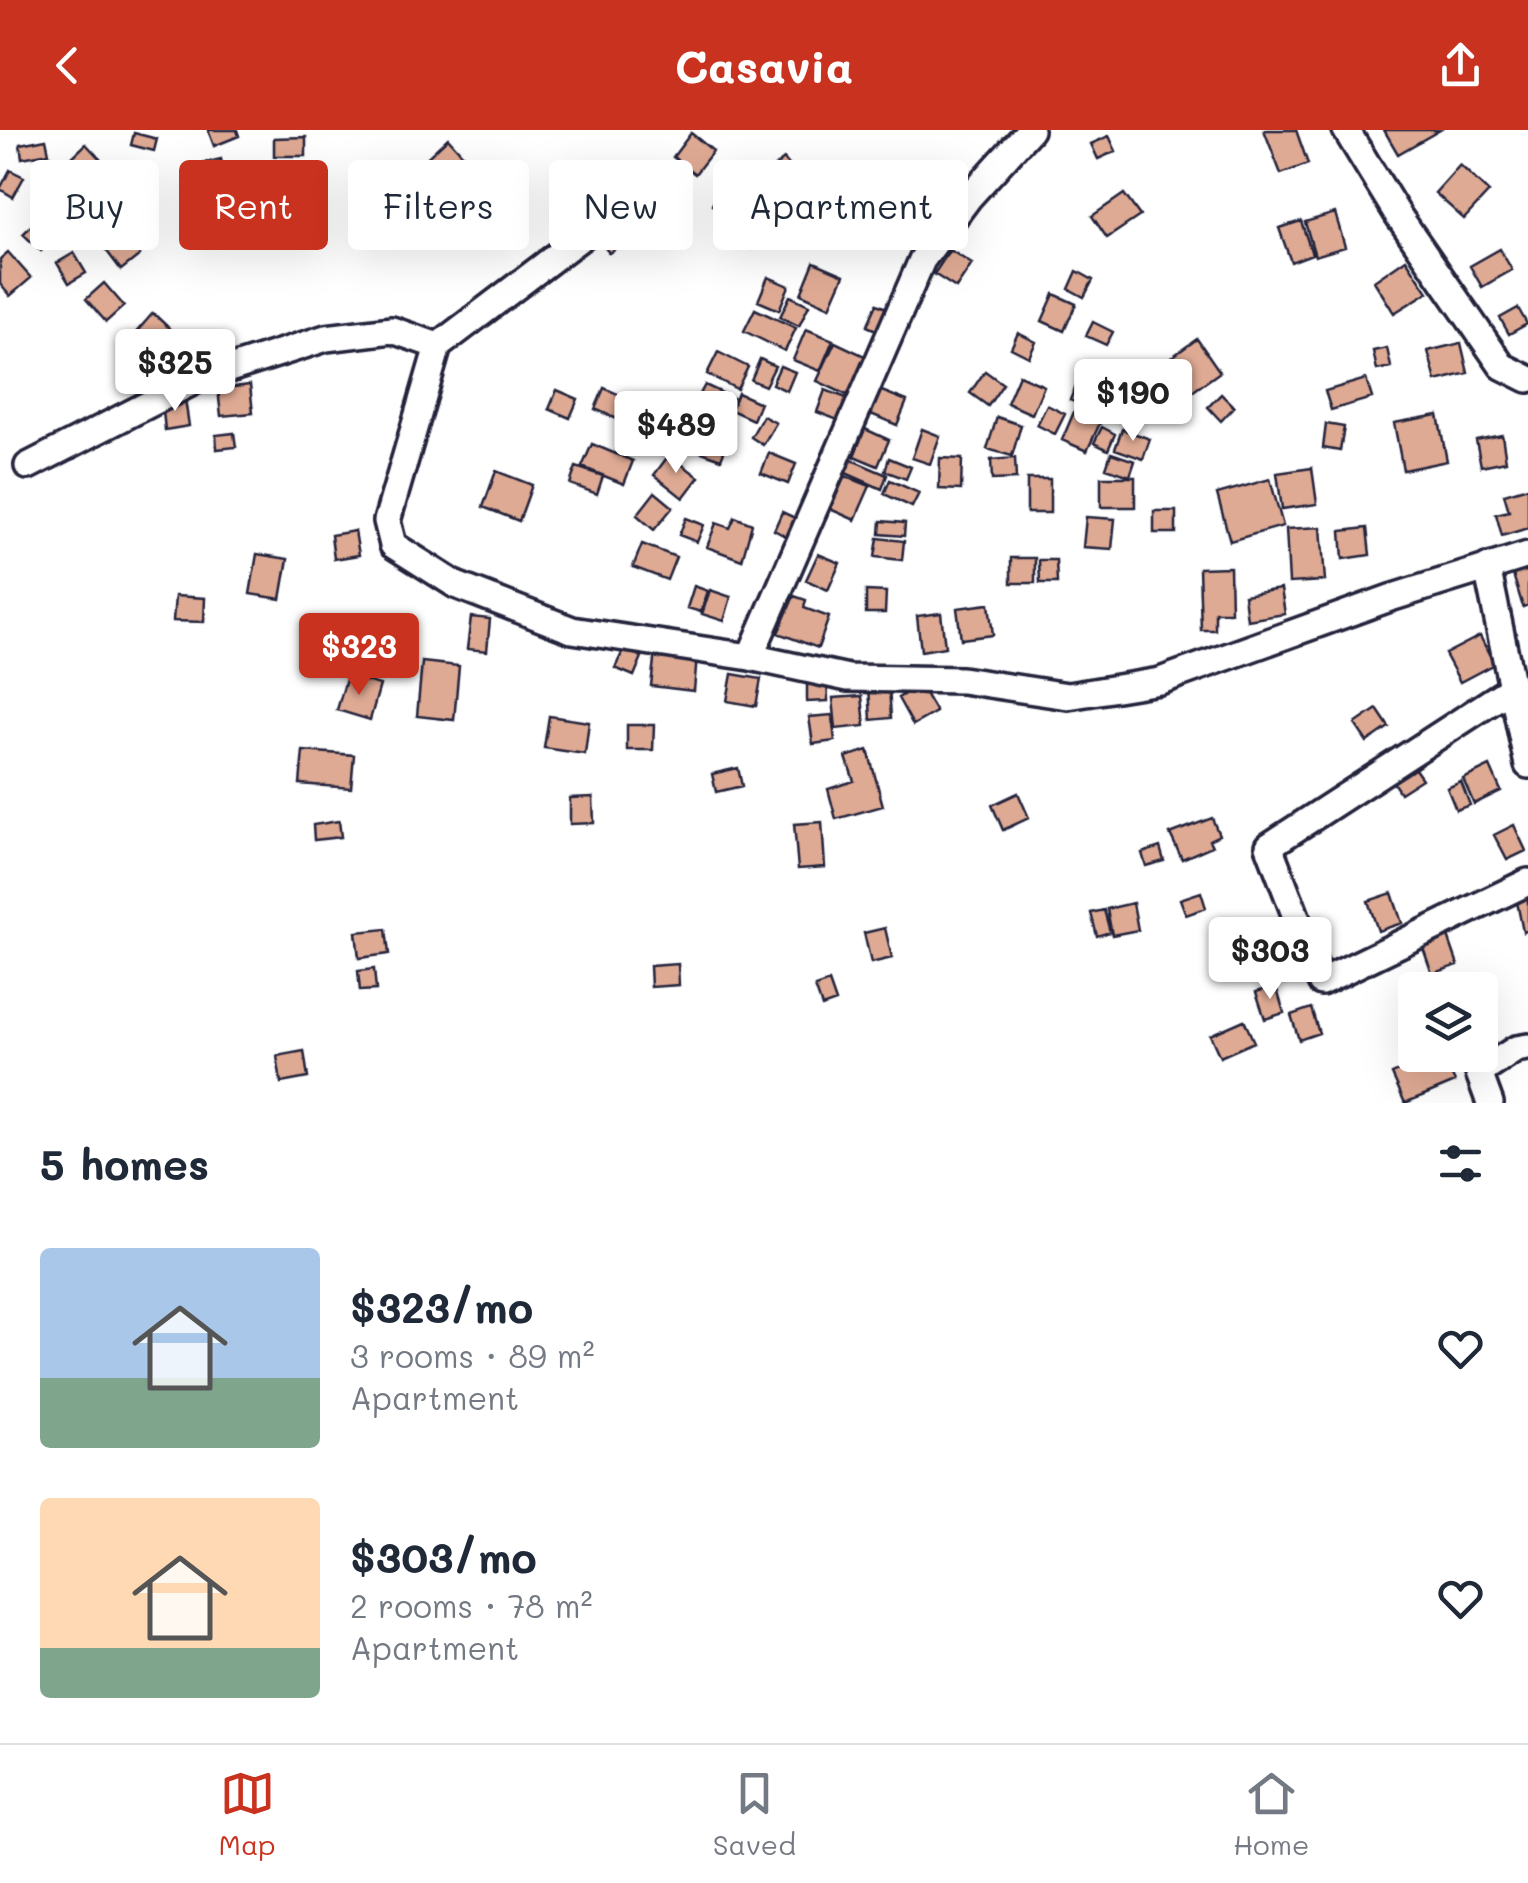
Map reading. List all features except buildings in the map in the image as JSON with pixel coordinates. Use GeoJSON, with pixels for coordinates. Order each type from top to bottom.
{"type":"FeatureCollection","features":[{"type":"Feature","properties":{"kind":"street"},"geometry":{"type":"LineString","coordinates":[[750,657],[922,260],[969,197],[1030,130]]}},
{"type":"Feature","properties":{"kind":"street"},"geometry":{"type":"LineString","coordinates":[[1346,130],[1398,215],[1502,366],[1528,379]]}},
{"type":"Feature","properties":{"kind":"street"},"geometry":{"type":"LineString","coordinates":[[564,250],[438,346],[387,521],[394,545],[456,586],[572,630],[750,657],[848,678],[962,680],[1068,696],[1160,681],[1528,556]]}},
{"type":"Feature","properties":{"kind":"street"},"geometry":{"type":"LineString","coordinates":[[28,466],[198,378],[326,338],[392,330],[438,346]]}},
{"type":"Feature","properties":{"kind":"street"},"geometry":{"type":"LineString","coordinates":[[1487,567],[1528,765]]}},
{"type":"Feature","properties":{"kind":"street"},"geometry":{"type":"LineString","coordinates":[[1512,688],[1269,846],[1321,982],[1528,882]]}},
{"type":"Feature","properties":{"kind":"street"},"geometry":{"type":"LineString","coordinates":[[1490,1103],[1479,1074],[1516,1049],[1528,1047]]}}]}
